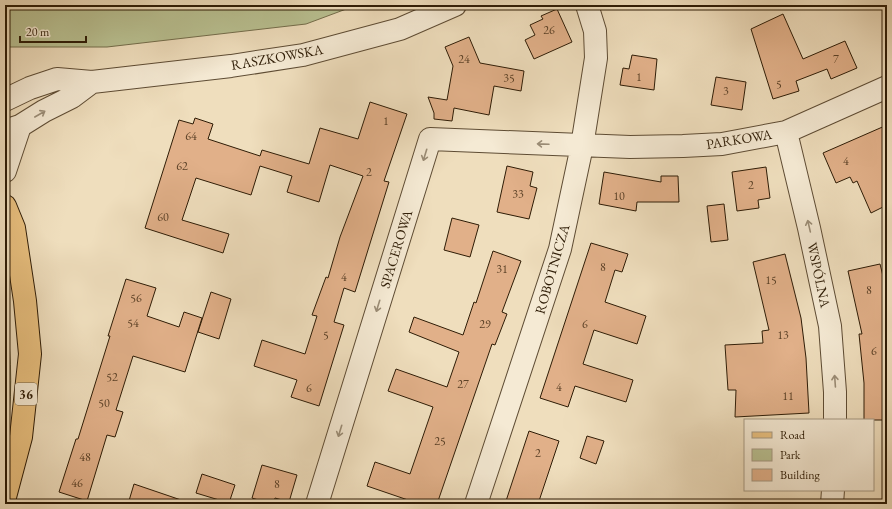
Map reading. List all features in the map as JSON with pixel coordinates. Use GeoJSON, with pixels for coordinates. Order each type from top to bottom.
{"type":"FeatureCollection","features":[{"type":"Feature","properties":{"kind":"main road","name":"36"},"geometry":{"type":"LineString","coordinates":[[5,206],[14,228],[25,302],[30,354],[22,437],[6,490]]}},
{"type":"Feature","properties":{"kind":"main road","name":"36"},"geometry":{"type":"LineString","coordinates":[[5,269],[25,302]]}},
{"type":"Feature","properties":{"kind":"street","name":"RASZKOWSKA"},"geometry":{"type":"LineString","coordinates":[[5,100],[30,88],[57,79],[92,82],[231,66],[303,55],[400,28],[455,5]]}},
{"type":"Feature","properties":{"kind":"street","name":"ROBOTNICZA"},"geometry":{"type":"LineString","coordinates":[[476,504],[560,249],[582,146],[596,58],[595,31],[587,5]]}},
{"type":"Feature","properties":{"kind":"street"},"geometry":{"type":"LineString","coordinates":[[5,171],[12,128],[72,97],[92,82]]}},
{"type":"Feature","properties":{"kind":"street","name":"PARKOWA"},"geometry":{"type":"LineString","coordinates":[[582,146],[630,147],[722,144],[786,132],[887,87]]}},
{"type":"Feature","properties":{"kind":"street","name":"WSPÓLNA"},"geometry":{"type":"LineString","coordinates":[[786,132],[830,326],[835,392],[835,419]]}},
{"type":"Feature","properties":{"kind":"street","name":"SPACEROWA"},"geometry":{"type":"LineString","coordinates":[[317,504],[430,140],[582,146]]}},
{"type":"Feature","properties":{"kind":"street"},"geometry":{"type":"LineString","coordinates":[[832,504],[833,491]]}},
{"type":"Feature","properties":{"kind":"green space"},"geometry":{"type":"Polygon","coordinates":[[[5,5],[357,5],[306,24],[107,47],[5,47],[5,5]]]}},
{"type":"Feature","properties":{"kind":"green space"},"geometry":{"type":"Polygon","coordinates":[[[6,317],[10,349],[11,380],[8,428],[5,444],[5,381],[7,356],[6,317]]]}},
{"type":"Feature","properties":{"kind":"building"},"geometry":{"type":"Polygon","coordinates":[[[557,9],[572,42],[534,59],[525,40],[535,35],[530,25],[543,19],[541,16],[557,9]]]}},
{"type":"Feature","properties":{"kind":"building"},"geometry":{"type":"Polygon","coordinates":[[[783,14],[803,59],[845,41],[857,68],[831,79],[827,69],[796,81],[799,91],[773,99],[751,29],[783,14]]]}},
{"type":"Feature","properties":{"kind":"building"},"geometry":{"type":"Polygon","coordinates":[[[469,37],[480,63],[524,71],[521,91],[494,86],[489,115],[454,108],[452,121],[434,119],[434,113],[428,97],[447,100],[453,66],[445,47],[469,37]]]}},
{"type":"Feature","properties":{"kind":"building"},"geometry":{"type":"Polygon","coordinates":[[[632,55],[657,59],[654,90],[620,85],[623,68],[629,69],[632,55]]]}},
{"type":"Feature","properties":{"kind":"building"},"geometry":{"type":"Polygon","coordinates":[[[716,77],[746,82],[742,110],[711,105],[716,77]]]}},
{"type":"Feature","properties":{"kind":"building"},"geometry":{"type":"Polygon","coordinates":[[[370,102],[407,114],[384,181],[389,182],[355,292],[344,288],[334,322],[344,325],[319,406],[291,397],[297,380],[254,366],[262,340],[305,354],[317,316],[312,315],[326,277],[328,278],[340,237],[363,176],[330,165],[319,202],[287,192],[292,176],[260,166],[251,195],[196,178],[182,220],[229,234],[223,253],[145,228],[179,120],[193,124],[195,118],[213,124],[208,139],[260,156],[262,150],[309,164],[320,128],[358,139],[370,102]]]}},
{"type":"Feature","properties":{"kind":"building"},"geometry":{"type":"Polygon","coordinates":[[[887,125],[887,205],[871,213],[857,181],[853,183],[850,177],[836,183],[823,153],[887,125]]]}},
{"type":"Feature","properties":{"kind":"building"},"geometry":{"type":"Polygon","coordinates":[[[507,166],[533,172],[530,186],[537,188],[529,219],[497,212],[507,166]]]}},
{"type":"Feature","properties":{"kind":"building"},"geometry":{"type":"Polygon","coordinates":[[[766,167],[770,198],[758,200],[759,208],[737,211],[732,172],[766,167]]]}},
{"type":"Feature","properties":{"kind":"building"},"geometry":{"type":"Polygon","coordinates":[[[604,172],[661,182],[661,176],[678,176],[679,202],[637,202],[636,211],[599,204],[604,172]]]}},
{"type":"Feature","properties":{"kind":"building"},"geometry":{"type":"Polygon","coordinates":[[[724,204],[728,240],[711,242],[707,206],[724,204]]]}},
{"type":"Feature","properties":{"kind":"building"},"geometry":{"type":"Polygon","coordinates":[[[452,218],[479,225],[470,257],[444,250],[452,218]]]}},
{"type":"Feature","properties":{"kind":"building"},"geometry":{"type":"Polygon","coordinates":[[[591,243],[628,254],[622,272],[615,270],[605,302],[646,316],[637,344],[594,330],[583,364],[633,380],[626,402],[575,386],[568,407],[540,398],[591,243]]]}},
{"type":"Feature","properties":{"kind":"building"},"geometry":{"type":"Polygon","coordinates":[[[493,251],[521,261],[502,312],[507,314],[495,345],[492,344],[437,504],[407,504],[408,500],[367,486],[375,462],[410,474],[433,407],[388,391],[396,369],[447,387],[459,352],[409,332],[414,317],[463,335],[474,302],[476,303],[493,251]]]}},
{"type":"Feature","properties":{"kind":"building"},"geometry":{"type":"Polygon","coordinates":[[[785,254],[801,318],[806,358],[809,413],[735,417],[736,390],[728,390],[725,345],[763,343],[762,331],[769,330],[753,262],[785,254]]]}},
{"type":"Feature","properties":{"kind":"building"},"geometry":{"type":"Polygon","coordinates":[[[880,264],[883,276],[887,275],[887,420],[864,419],[864,383],[859,334],[862,334],[848,271],[880,264]]]}},
{"type":"Feature","properties":{"kind":"building"},"geometry":{"type":"Polygon","coordinates":[[[126,279],[156,288],[147,316],[179,327],[184,312],[202,318],[185,372],[133,356],[116,410],[123,412],[115,437],[107,435],[87,501],[59,492],[76,439],[78,439],[126,279]]]}},
{"type":"Feature","properties":{"kind":"building"},"geometry":{"type":"Polygon","coordinates":[[[211,292],[231,299],[219,339],[198,332],[211,292]]]}},
{"type":"Feature","properties":{"kind":"building"},"geometry":{"type":"Polygon","coordinates":[[[529,431],[559,441],[538,504],[505,504],[529,431]]]}},
{"type":"Feature","properties":{"kind":"building"},"geometry":{"type":"Polygon","coordinates":[[[587,436],[604,441],[596,464],[580,458],[587,436]]]}},
{"type":"Feature","properties":{"kind":"building"},"geometry":{"type":"Polygon","coordinates":[[[262,465],[297,475],[289,502],[275,498],[273,504],[271,504],[252,498],[262,465]]]}},
{"type":"Feature","properties":{"kind":"building"},"geometry":{"type":"Polygon","coordinates":[[[202,474],[235,485],[229,503],[196,493],[202,474]]]}},
{"type":"Feature","properties":{"kind":"building"},"geometry":{"type":"Polygon","coordinates":[[[134,484],[184,501],[183,504],[128,504],[134,484]]]}}]}
